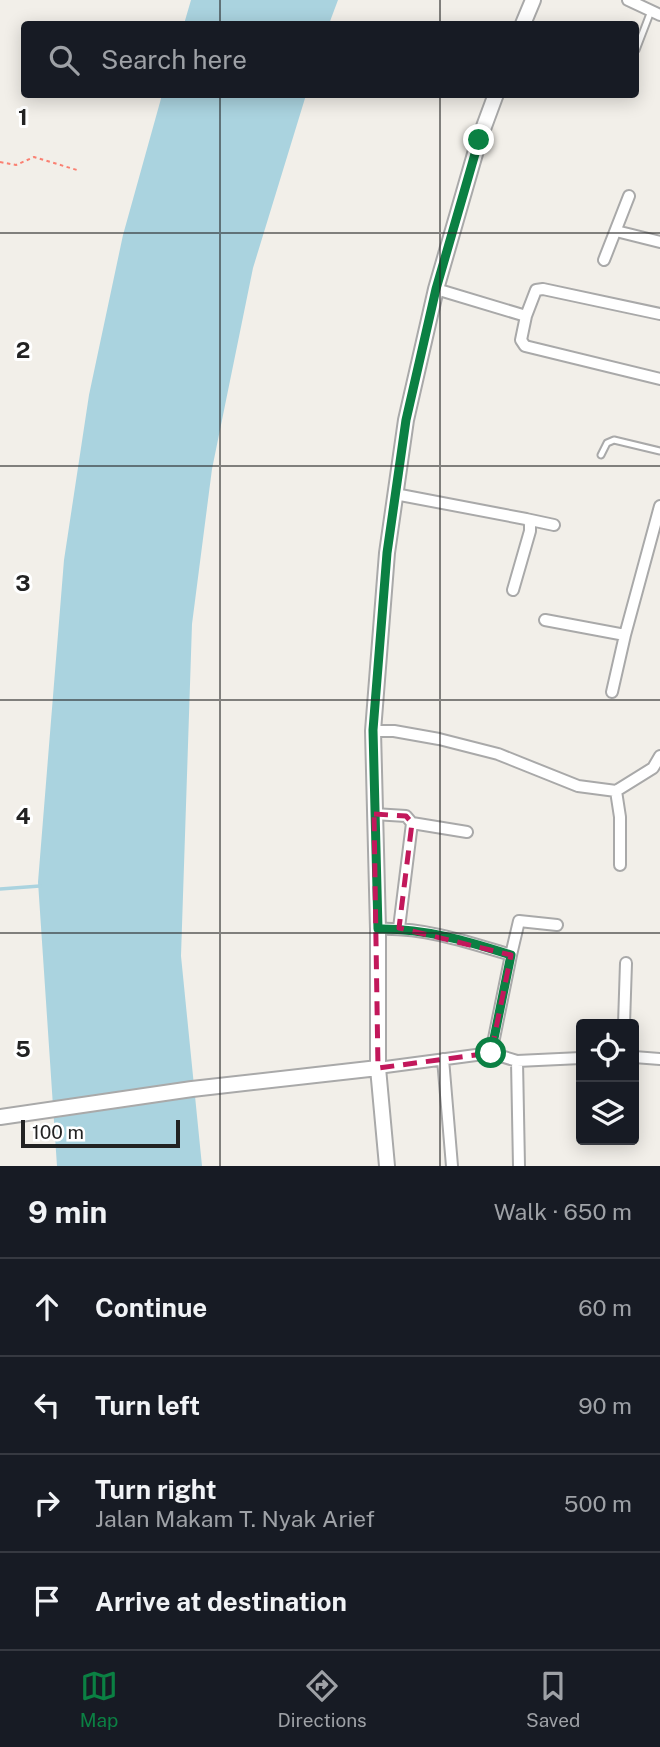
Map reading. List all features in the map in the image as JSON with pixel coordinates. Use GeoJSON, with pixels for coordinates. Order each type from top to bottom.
{"type":"FeatureCollection","features":[{"type":"Feature","properties":{"kind":"street"},"geometry":{"type":"LineString","coordinates":[[524,21],[533,0]]}},
{"type":"Feature","properties":{"kind":"street"},"geometry":{"type":"LineString","coordinates":[[628,0],[655,13]]}},
{"type":"Feature","properties":{"kind":"street"},"geometry":{"type":"LineString","coordinates":[[387,1166],[378,1068],[373,730],[387,553],[406,420],[436,289],[479,140],[495,98]]}},
{"type":"Feature","properties":{"kind":"street"},"geometry":{"type":"LineString","coordinates":[[604,260],[629,196]]}},
{"type":"Feature","properties":{"kind":"street"},"geometry":{"type":"LineString","coordinates":[[616,231],[660,242]]}},
{"type":"Feature","properties":{"kind":"street"},"geometry":{"type":"LineString","coordinates":[[436,289],[526,316]]}},
{"type":"Feature","properties":{"kind":"street"},"geometry":{"type":"LineString","coordinates":[[660,314],[543,289],[537,290],[526,316],[521,340],[525,346],[660,379]]}},
{"type":"Feature","properties":{"kind":"street"},"geometry":{"type":"LineString","coordinates":[[395,494],[554,525]]}},
{"type":"Feature","properties":{"kind":"street"},"geometry":{"type":"LineString","coordinates":[[612,692],[660,506]]}},
{"type":"Feature","properties":{"kind":"street"},"geometry":{"type":"LineString","coordinates":[[513,590],[530,531],[530,522],[526,519]]}},
{"type":"Feature","properties":{"kind":"street"},"geometry":{"type":"LineString","coordinates":[[545,620],[625,635]]}},
{"type":"Feature","properties":{"kind":"street"},"geometry":{"type":"LineString","coordinates":[[373,730],[439,739],[498,754],[578,786],[617,791],[653,768],[660,756]]}},
{"type":"Feature","properties":{"kind":"street"},"geometry":{"type":"LineString","coordinates":[[617,791],[620,865]]}},
{"type":"Feature","properties":{"kind":"street"},"geometry":{"type":"LineString","coordinates":[[374,814],[406,816],[412,823],[467,832]]}},
{"type":"Feature","properties":{"kind":"street"},"geometry":{"type":"LineString","coordinates":[[399,928],[412,823]]}},
{"type":"Feature","properties":{"kind":"street"},"geometry":{"type":"LineString","coordinates":[[491,1053],[519,921],[557,925]]}},
{"type":"Feature","properties":{"kind":"street"},"geometry":{"type":"LineString","coordinates":[[378,929],[399,928],[436,933],[511,955]]}},
{"type":"Feature","properties":{"kind":"street"},"geometry":{"type":"LineString","coordinates":[[624,1019],[626,962]]}},
{"type":"Feature","properties":{"kind":"street"},"geometry":{"type":"LineString","coordinates":[[0,1117],[491,1053],[517,1061],[576,1058]]}},
{"type":"Feature","properties":{"kind":"street"},"geometry":{"type":"LineString","coordinates":[[639,1057],[660,1059]]}},
{"type":"Feature","properties":{"kind":"street"},"geometry":{"type":"LineString","coordinates":[[443,1059],[452,1166]]}},
{"type":"Feature","properties":{"kind":"street"},"geometry":{"type":"LineString","coordinates":[[517,1061],[519,1166]]}},
{"type":"Feature","properties":{"kind":"lane"},"geometry":{"type":"LineString","coordinates":[[639,43],[655,13]]}},
{"type":"Feature","properties":{"kind":"lane"},"geometry":{"type":"LineString","coordinates":[[601,455],[607,443],[614,440],[660,451]]}},
{"type":"Feature","properties":{"kind":"path"},"geometry":{"type":"LineString","coordinates":[[0,162],[16,165],[27,159],[41,158],[77,170]]}},
{"type":"Feature","properties":{"kind":"highlighted area"},"geometry":{"type":"Polygon","coordinates":[[[374,814],[406,816],[412,823],[399,928],[511,955],[491,1053],[378,1068],[374,814]]]}},
{"type":"Feature","properties":{"kind":"water"},"geometry":{"type":"Polygon","coordinates":[[[191,0],[338,0],[330,21],[185,21],[191,0]]]}},
{"type":"Feature","properties":{"kind":"water"},"geometry":{"type":"Polygon","coordinates":[[[161,98],[305,98],[253,268],[212,469],[192,624],[181,956],[202,1166],[57,1166],[38,882],[64,560],[89,395],[123,235],[161,98]]]}},
{"type":"Feature","properties":{"kind":"waterway"},"geometry":{"type":"LineString","coordinates":[[0,889],[40,886]]}},
{"type":"Feature","properties":{"kind":"route"},"geometry":{"type":"LineString","coordinates":[[479,140],[436,289],[406,420],[387,553],[373,730],[374,814],[378,929],[399,928],[436,933],[511,955],[491,1053]]}}]}
